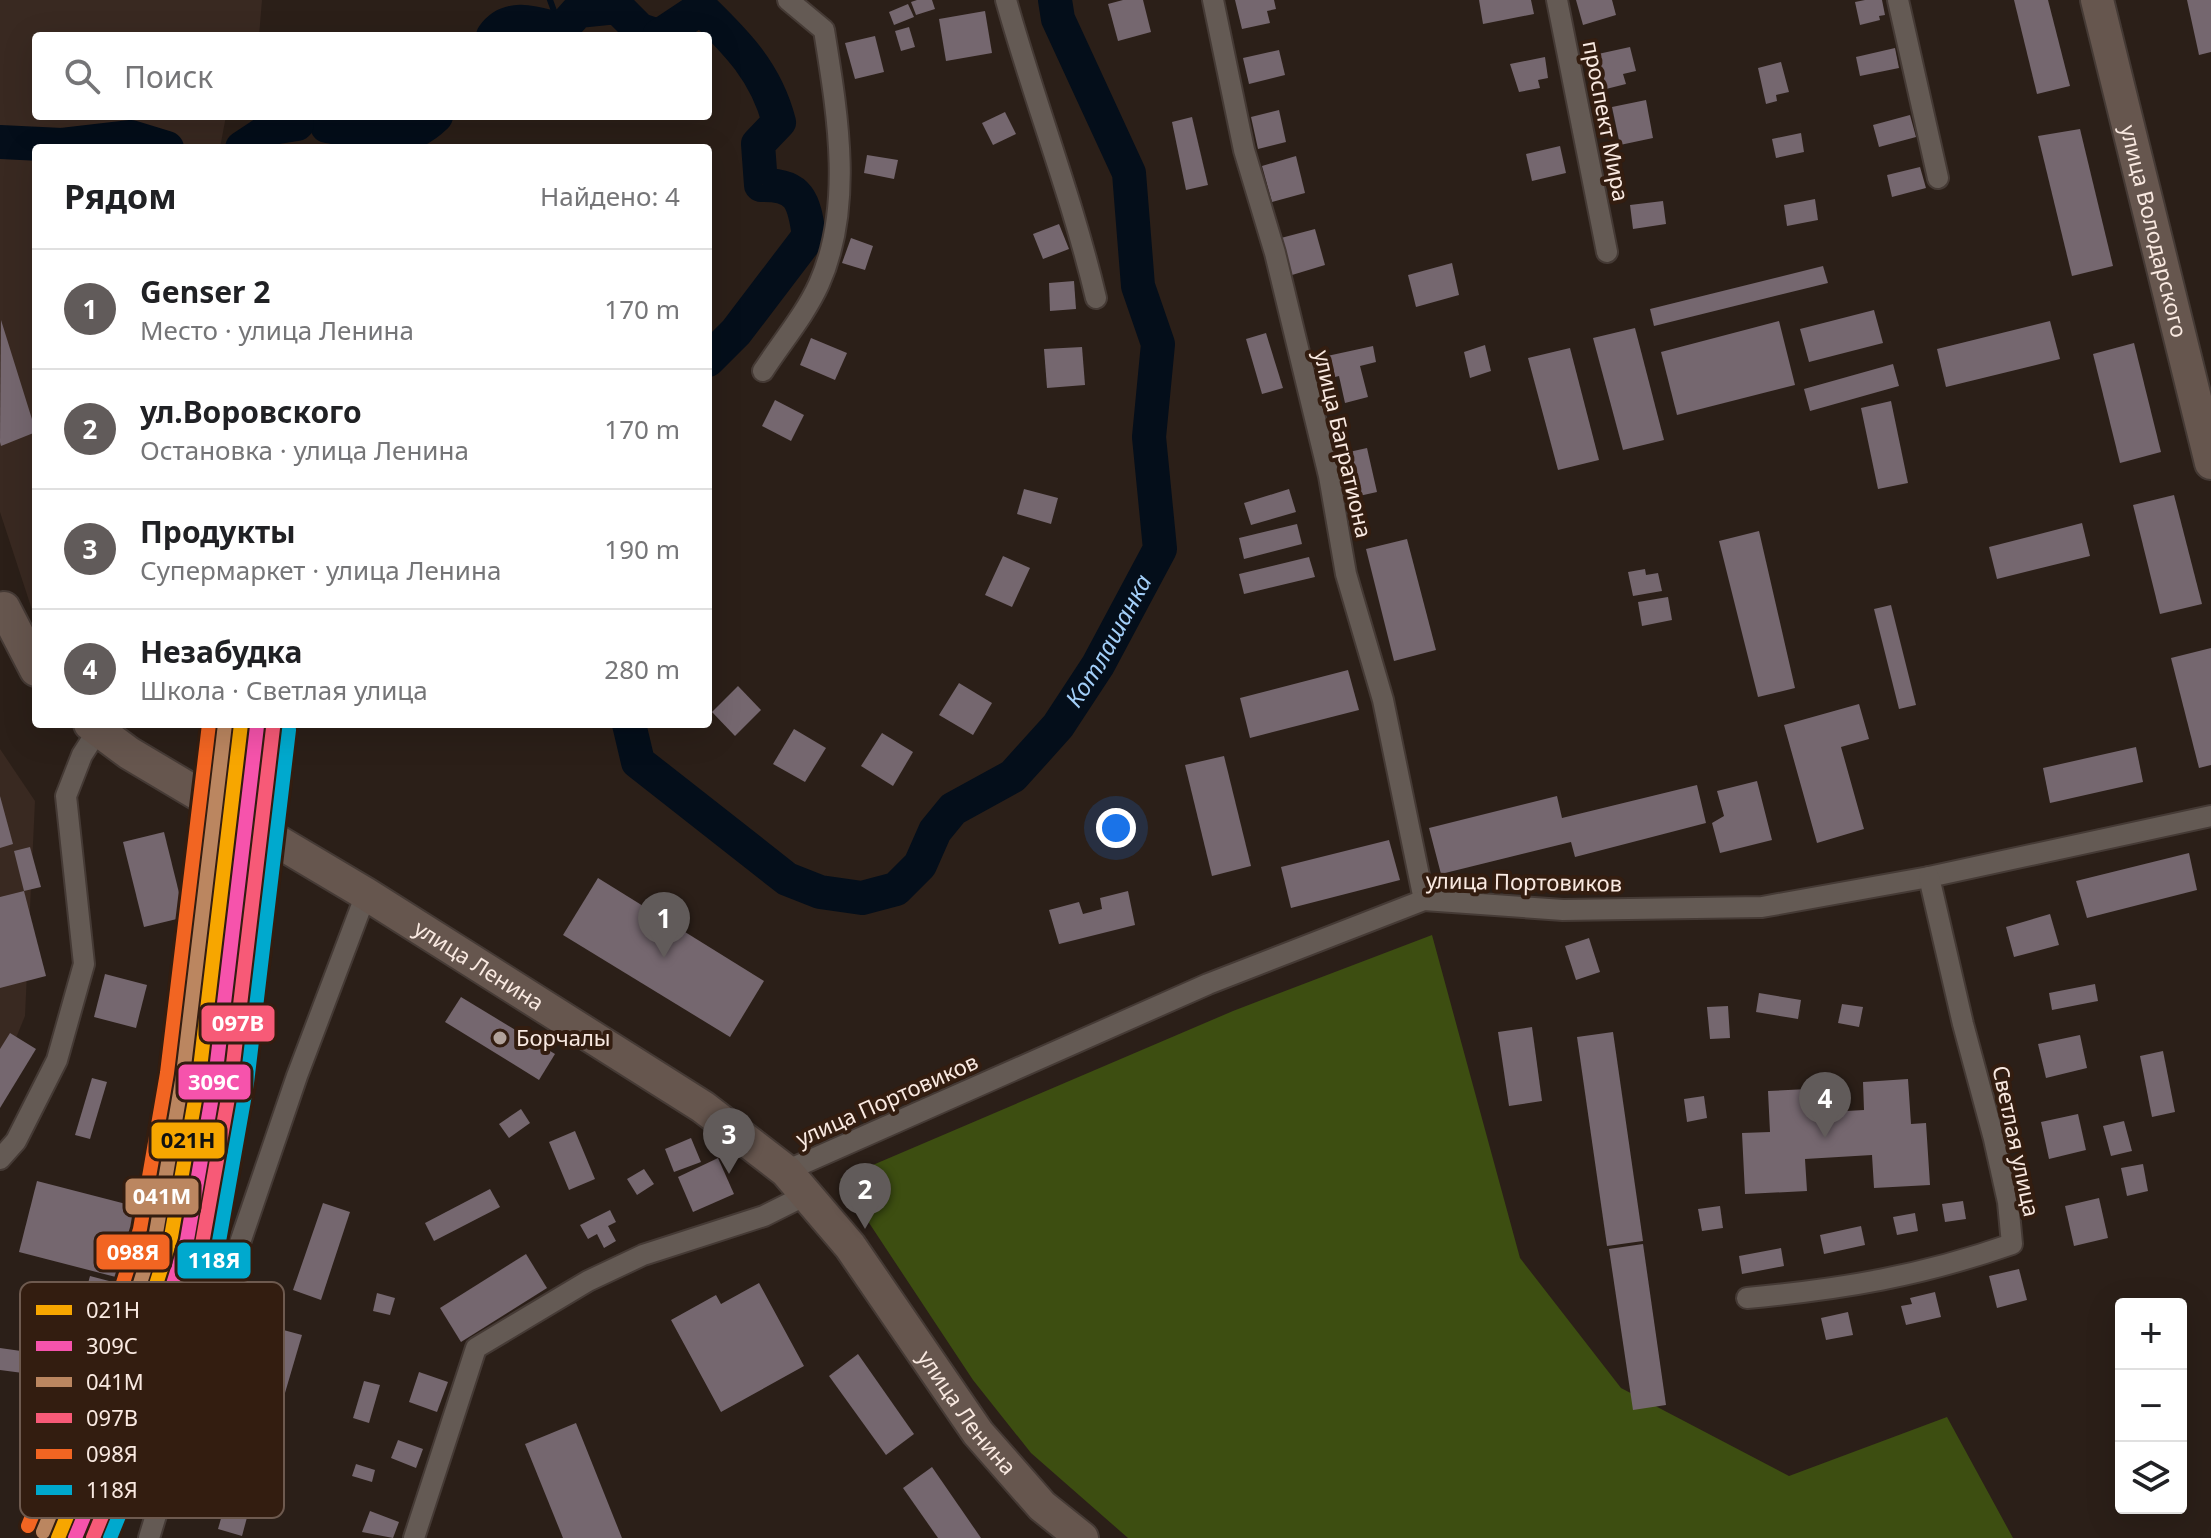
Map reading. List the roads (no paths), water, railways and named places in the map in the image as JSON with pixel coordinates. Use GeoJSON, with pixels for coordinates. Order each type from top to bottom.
{"type":"FeatureCollection","features":[{"type":"Feature","properties":{"kind":"main road","name":"улица Володарского"},"geometry":{"type":"LineString","coordinates":[[2097,0],[2211,463]]}},
{"type":"Feature","properties":{"kind":"main road"},"geometry":{"type":"LineString","coordinates":[[4,608],[32,662]]}},
{"type":"Feature","properties":{"kind":"main road","name":"улица Ленина"},"geometry":{"type":"LineString","coordinates":[[95,728],[129,753],[366,894],[703,1107],[786,1171],[850,1246],[978,1433],[1042,1506],[1082,1538]]}},
{"type":"Feature","properties":{"kind":"street"},"geometry":{"type":"LineString","coordinates":[[763,371],[820,283],[835,223],[840,169],[837,112],[824,30],[788,0]]}},
{"type":"Feature","properties":{"kind":"street"},"geometry":{"type":"LineString","coordinates":[[1006,0],[1049,146],[1079,227],[1096,298]]}},
{"type":"Feature","properties":{"kind":"street","name":"улица Багратиона"},"geometry":{"type":"LineString","coordinates":[[1213,0],[1244,150],[1275,253],[1329,476],[1346,574],[1383,700],[1424,900]]}},
{"type":"Feature","properties":{"kind":"street","name":"проспект Мира"},"geometry":{"type":"LineString","coordinates":[[1557,0],[1607,252]]}},
{"type":"Feature","properties":{"kind":"street"},"geometry":{"type":"LineString","coordinates":[[1898,0],[1938,178]]}},
{"type":"Feature","properties":{"kind":"street"},"geometry":{"type":"LineString","coordinates":[[0,1159],[16,1141],[57,1060],[84,964],[66,796],[94,728]]}},
{"type":"Feature","properties":{"kind":"street","name":"улица Портовиков"},"geometry":{"type":"LineString","coordinates":[[786,1171],[1208,984],[1424,900],[1563,910],[1714,910],[1816,900],[2211,816]]}},
{"type":"Feature","properties":{"kind":"street","name":"Светлая улица"},"geometry":{"type":"LineString","coordinates":[[1747,1298],[1827,1291],[1939,1269],[2012,1244],[2008,1202],[1994,1139],[1929,877]]}},
{"type":"Feature","properties":{"kind":"street"},"geometry":{"type":"LineString","coordinates":[[227,1282],[297,1076],[366,894]]}},
{"type":"Feature","properties":{"kind":"street"},"geometry":{"type":"LineString","coordinates":[[414,1538],[476,1348],[588,1281],[643,1255],[764,1216],[808,1194]]}},
{"type":"Feature","properties":{"kind":"street"},"geometry":{"type":"LineString","coordinates":[[149,1538],[155,1518]]}},
{"type":"Feature","properties":{"kind":"waterway"},"geometry":{"type":"LineString","coordinates":[[550,0],[561,30]]}},
{"type":"Feature","properties":{"kind":"waterway","name":"Котлашанка"},"geometry":{"type":"LineString","coordinates":[[630,728],[638,762],[787,879],[820,892],[862,898],[896,889],[920,865],[935,831],[953,809],[1013,776],[1058,726],[1098,665],[1160,549],[1149,437],[1158,344],[1138,286],[1129,173],[1058,19],[1055,0]]}},
{"type":"Feature","properties":{"kind":"waterway","name":"Котлашанка"},"geometry":{"type":"LineString","coordinates":[[497,32],[516,22],[561,30],[578,11],[617,7],[640,30],[646,32]]}},
{"type":"Feature","properties":{"kind":"waterway","name":"Котлашанка"},"geometry":{"type":"LineString","coordinates":[[665,32],[701,8],[749,59],[766,88],[779,122],[758,144],[761,185],[784,188],[798,197],[809,236],[736,332],[712,356]]}},
{"type":"Feature","properties":{"kind":"waterway","name":"Котлашанка"},"geometry":{"type":"LineString","coordinates":[[327,126],[384,137],[410,133],[431,120]]}},
{"type":"Feature","properties":{"kind":"waterway","name":"Котлашанка"},"geometry":{"type":"LineString","coordinates":[[248,144],[272,128],[297,124]]}},
{"type":"Feature","properties":{"kind":"waterway","name":"Котлашанка"},"geometry":{"type":"LineString","coordinates":[[71,144],[131,137],[154,144]]}},
{"type":"Feature","properties":{"kind":"waterway","name":"Котлашанка"},"geometry":{"type":"LineString","coordinates":[[0,142],[41,144]]}},
{"type":"Feature","properties":{"kind":"place","name":"Genser 2"},"geometry":{"type":"Point","coordinates":[664,958]}},
{"type":"Feature","properties":{"kind":"place","name":"Борчалы"},"geometry":{"type":"Point","coordinates":[500,1038]}},
{"type":"Feature","properties":{"kind":"place","name":"Незабудка"},"geometry":{"type":"Point","coordinates":[1825,1138]}},
{"type":"Feature","properties":{"kind":"place","name":"Продукты"},"geometry":{"type":"Point","coordinates":[729,1174]}},
{"type":"Feature","properties":{"kind":"place","name":"ул.Воровского"},"geometry":{"type":"Point","coordinates":[865,1229]}}]}
